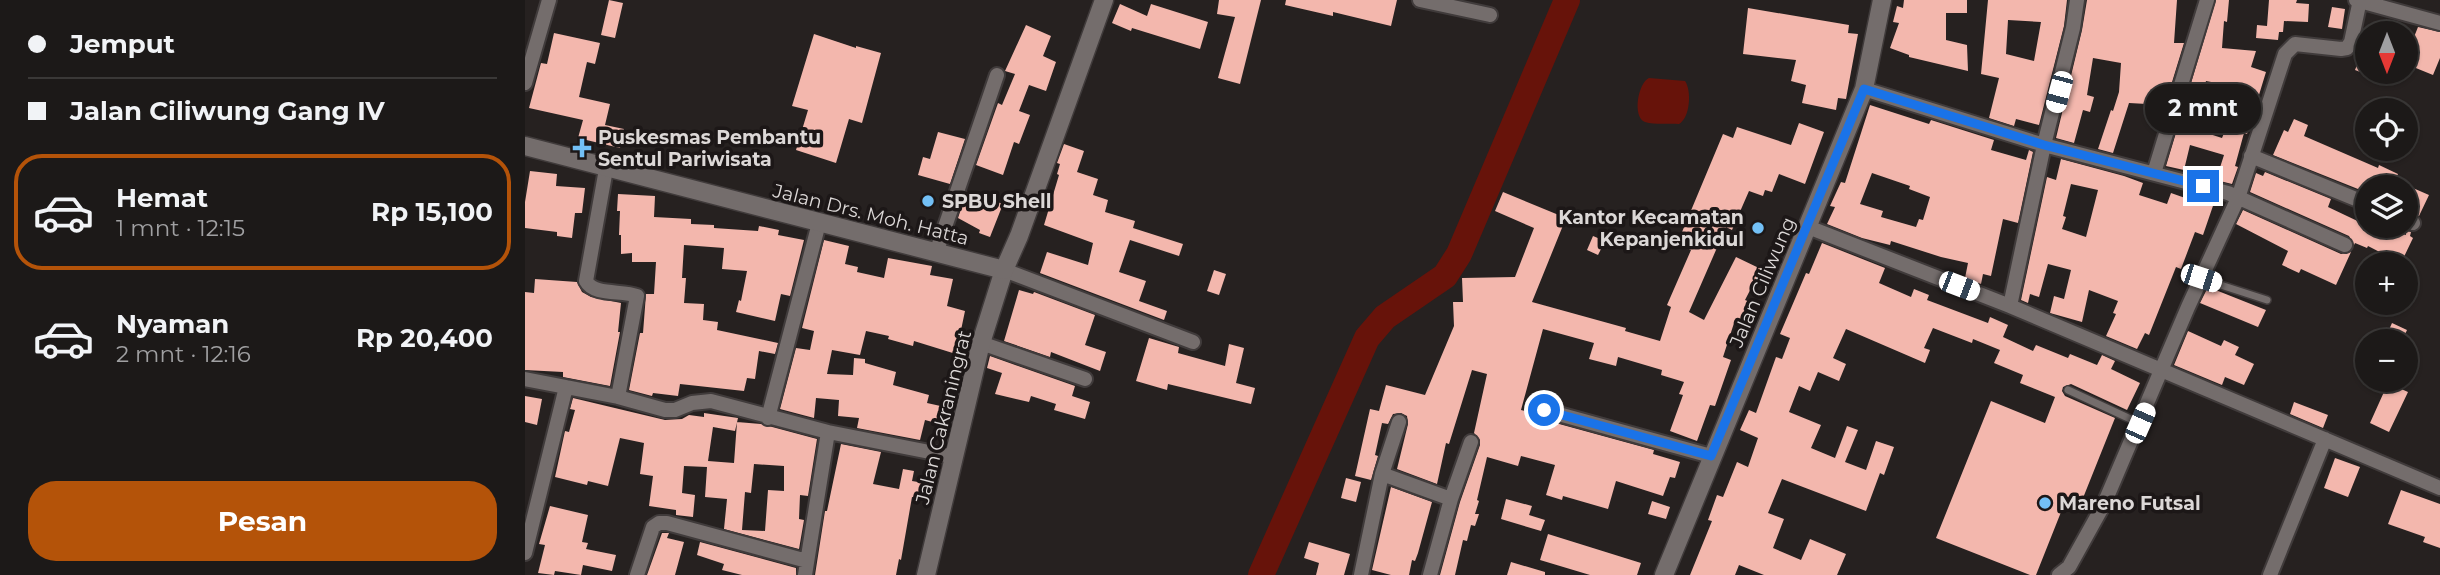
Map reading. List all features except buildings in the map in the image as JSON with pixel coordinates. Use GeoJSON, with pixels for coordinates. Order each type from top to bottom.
{"type":"FeatureCollection","features":[{"type":"Feature","properties":{"kind":"main road","name":"Jalan Cakraningrat"},"geometry":{"type":"LineString","coordinates":[[926,575],[981,343],[1004,270],[1019,236],[1104,0]]}},
{"type":"Feature","properties":{"kind":"main road","name":"Jalan Ciliwung"},"geometry":{"type":"LineString","coordinates":[[1664,575],[1864,89],[1882,0]]}},
{"type":"Feature","properties":{"kind":"main road","name":"Jalan Drs. Moh. Hatta"},"geometry":{"type":"LineString","coordinates":[[525,146],[1004,270]]}},
{"type":"Feature","properties":{"kind":"street"},"geometry":{"type":"LineString","coordinates":[[525,83],[549,0]]}},
{"type":"Feature","properties":{"kind":"street"},"geometry":{"type":"LineString","coordinates":[[1420,0],[1490,15]]}},
{"type":"Feature","properties":{"kind":"street"},"geometry":{"type":"LineString","coordinates":[[2010,306],[2077,0]]}},
{"type":"Feature","properties":{"kind":"street"},"geometry":{"type":"LineString","coordinates":[[2154,173],[2207,0]]}},
{"type":"Feature","properties":{"kind":"street"},"geometry":{"type":"LineString","coordinates":[[2059,575],[2069,567],[2104,504],[2140,423],[2238,198],[2288,50],[2300,43],[2347,48],[2351,42],[2359,0],[2440,23]]}},
{"type":"Feature","properties":{"kind":"street"},"geometry":{"type":"LineString","coordinates":[[936,253],[997,75]]}},
{"type":"Feature","properties":{"kind":"street"},"geometry":{"type":"LineString","coordinates":[[1864,89],[2044,145],[2228,193],[2345,245]]}},
{"type":"Feature","properties":{"kind":"street"},"geometry":{"type":"LineString","coordinates":[[2251,156],[2355,199]]}},
{"type":"Feature","properties":{"kind":"street"},"geometry":{"type":"LineString","coordinates":[[606,169],[586,281],[596,289],[637,296],[618,397]]}},
{"type":"Feature","properties":{"kind":"street"},"geometry":{"type":"LineString","coordinates":[[768,418],[819,223]]}},
{"type":"Feature","properties":{"kind":"street"},"geometry":{"type":"LineString","coordinates":[[1808,227],[2010,306],[2440,488]]}},
{"type":"Feature","properties":{"kind":"street"},"geometry":{"type":"LineString","coordinates":[[1004,270],[1193,341]]}},
{"type":"Feature","properties":{"kind":"street"},"geometry":{"type":"LineString","coordinates":[[981,343],[1085,379]]}},
{"type":"Feature","properties":{"kind":"street"},"geometry":{"type":"LineString","coordinates":[[525,379],[675,410],[692,403],[711,401],[828,432],[955,457]]}},
{"type":"Feature","properties":{"kind":"street"},"geometry":{"type":"LineString","coordinates":[[525,553],[566,387]]}},
{"type":"Feature","properties":{"kind":"street"},"geometry":{"type":"LineString","coordinates":[[1544,410],[1711,456]]}},
{"type":"Feature","properties":{"kind":"street"},"geometry":{"type":"LineString","coordinates":[[1362,575],[1382,474],[1399,422]]}},
{"type":"Feature","properties":{"kind":"street"},"geometry":{"type":"LineString","coordinates":[[637,575],[653,527],[659,523],[667,523],[806,568],[828,432]]}},
{"type":"Feature","properties":{"kind":"street"},"geometry":{"type":"LineString","coordinates":[[2270,575],[2325,439]]}},
{"type":"Feature","properties":{"kind":"street"},"geometry":{"type":"LineString","coordinates":[[1430,575],[1451,499],[1471,442]]}},
{"type":"Feature","properties":{"kind":"street"},"geometry":{"type":"LineString","coordinates":[[1382,474],[1451,499]]}},
{"type":"Feature","properties":{"kind":"lane"},"geometry":{"type":"LineString","coordinates":[[2201,278],[2267,300]]}},
{"type":"Feature","properties":{"kind":"lane"},"geometry":{"type":"LineString","coordinates":[[2068,390],[2140,423]]}},
{"type":"Feature","properties":{"kind":"shaded area"},"geometry":{"type":"Polygon","coordinates":[[[1649,78],[1685,81],[1689,91],[1689,104],[1686,116],[1679,124],[1649,123],[1641,119],[1639,93],[1649,78]]]}},
{"type":"Feature","properties":{"kind":"waterway"},"geometry":{"type":"LineString","coordinates":[[1261,575],[1367,338],[1385,317],[1445,276],[1459,254],[1567,0]]}},
{"type":"Feature","properties":{"kind":"place","name":"Puskesmas Pembantu Sentul Pariwisata"},"geometry":{"type":"Point","coordinates":[582,148]}},
{"type":"Feature","properties":{"kind":"place","name":"SPBU Shell"},"geometry":{"type":"Point","coordinates":[928,201]}},
{"type":"Feature","properties":{"kind":"place","name":"Kantor Kecamatan Kepanjenkidul"},"geometry":{"type":"Point","coordinates":[1758,228]}},
{"type":"Feature","properties":{"kind":"place","name":"Mareno Futsal"},"geometry":{"type":"Point","coordinates":[2045,503]}},
{"type":"Feature","properties":{"kind":"route"},"geometry":{"type":"LineString","coordinates":[[1544,410],[1711,456],[1864,89],[2044,145],[2203,186]]}}]}
